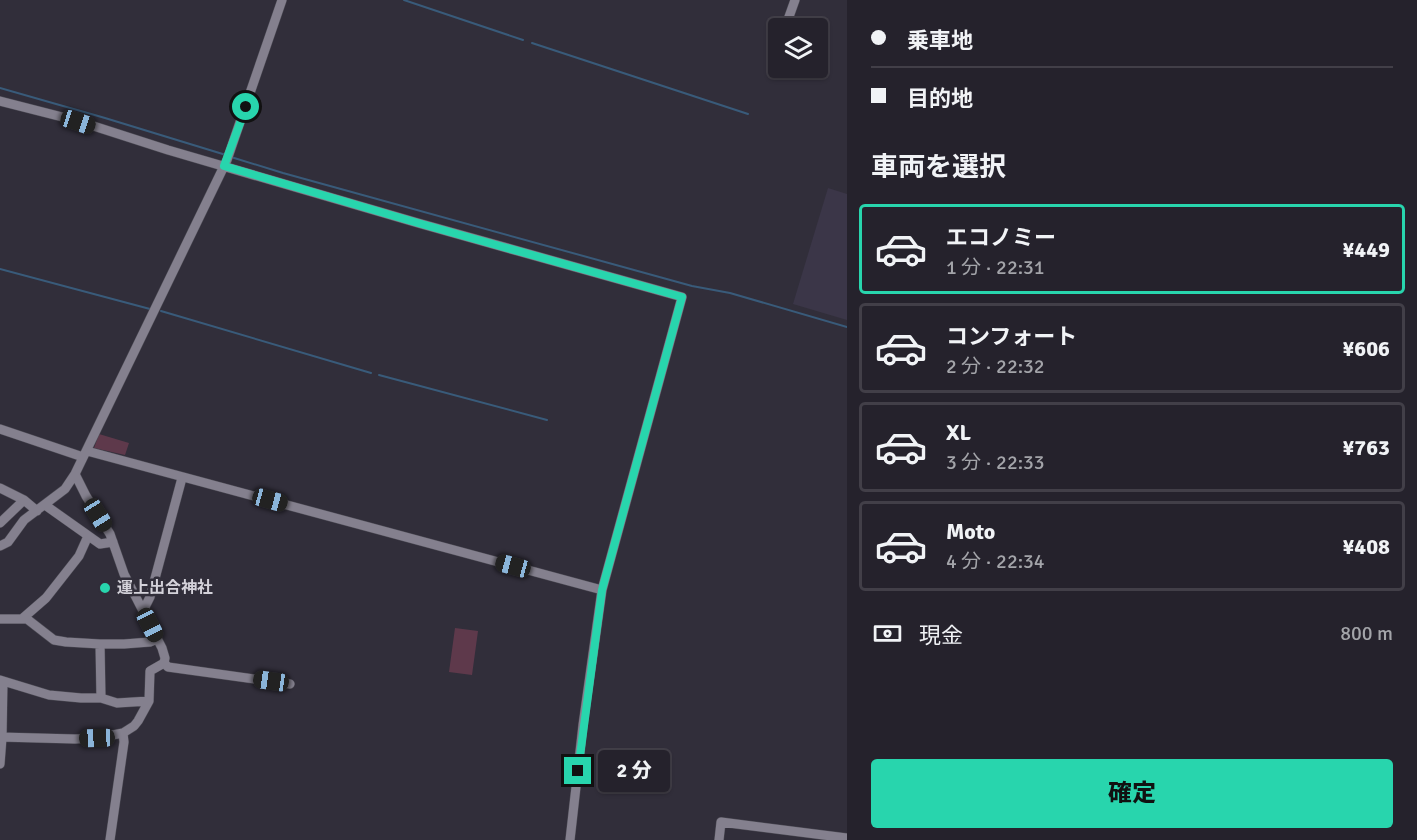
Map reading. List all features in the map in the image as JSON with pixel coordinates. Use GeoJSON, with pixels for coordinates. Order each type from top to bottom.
{"type":"FeatureCollection","features":[{"type":"Feature","properties":{"kind":"street"},"geometry":{"type":"LineString","coordinates":[[0,546],[8,542],[24,520],[65,489],[75,474],[227,160],[282,0]]}},
{"type":"Feature","properties":{"kind":"street"},"geometry":{"type":"LineString","coordinates":[[789,18],[795,0]]}},
{"type":"Feature","properties":{"kind":"street"},"geometry":{"type":"LineString","coordinates":[[0,101],[227,160],[418,223],[682,297],[602,590],[583,724],[570,840]]}},
{"type":"Feature","properties":{"kind":"street"},"geometry":{"type":"LineString","coordinates":[[0,429],[85,454],[336,517],[602,590]]}},
{"type":"Feature","properties":{"kind":"street"},"geometry":{"type":"LineString","coordinates":[[75,474],[110,534],[124,574],[165,658],[164,663]]}},
{"type":"Feature","properties":{"kind":"street"},"geometry":{"type":"LineString","coordinates":[[143,611],[150,597],[182,478]]}},
{"type":"Feature","properties":{"kind":"street"},"geometry":{"type":"LineString","coordinates":[[0,488],[41,508],[100,544],[113,542]]}},
{"type":"Feature","properties":{"kind":"street"},"geometry":{"type":"LineString","coordinates":[[0,523],[24,500]]}},
{"type":"Feature","properties":{"kind":"street"},"geometry":{"type":"LineString","coordinates":[[23,618],[46,598],[79,556],[88,536]]}},
{"type":"Feature","properties":{"kind":"street"},"geometry":{"type":"LineString","coordinates":[[0,619],[27,619],[54,640],[66,642],[100,644],[150,642],[157,639]]}},
{"type":"Feature","properties":{"kind":"street"},"geometry":{"type":"LineString","coordinates":[[100,644],[101,698]]}},
{"type":"Feature","properties":{"kind":"street"},"geometry":{"type":"LineString","coordinates":[[164,663],[168,667],[290,684]]}},
{"type":"Feature","properties":{"kind":"street"},"geometry":{"type":"LineString","coordinates":[[1,737],[75,739],[123,733],[134,726],[149,701],[150,671],[164,663]]}},
{"type":"Feature","properties":{"kind":"street"},"geometry":{"type":"LineString","coordinates":[[0,764],[1,680],[49,695],[101,698],[117,703],[149,701]]}},
{"type":"Feature","properties":{"kind":"street"},"geometry":{"type":"LineString","coordinates":[[110,840],[124,742],[123,733]]}},
{"type":"Feature","properties":{"kind":"street"},"geometry":{"type":"LineString","coordinates":[[718,840],[721,822],[794,836],[847,838]]}},
{"type":"Feature","properties":{"kind":"shaded area"},"geometry":{"type":"Polygon","coordinates":[[[828,188],[847,194],[847,320],[793,304],[828,188]]]}},
{"type":"Feature","properties":{"kind":"shaded area"},"geometry":{"type":"Polygon","coordinates":[[[99,434],[129,443],[125,455],[94,448],[99,434]]]}},
{"type":"Feature","properties":{"kind":"shaded area"},"geometry":{"type":"Polygon","coordinates":[[[455,628],[478,631],[472,675],[449,672],[455,628]]]}},
{"type":"Feature","properties":{"kind":"waterway"},"geometry":{"type":"LineString","coordinates":[[404,0],[523,40]]}},
{"type":"Feature","properties":{"kind":"waterway"},"geometry":{"type":"LineString","coordinates":[[532,43],[748,114]]}},
{"type":"Feature","properties":{"kind":"waterway"},"geometry":{"type":"LineString","coordinates":[[0,88],[226,155]]}},
{"type":"Feature","properties":{"kind":"waterway"},"geometry":{"type":"LineString","coordinates":[[231,157],[847,327]]}},
{"type":"Feature","properties":{"kind":"waterway"},"geometry":{"type":"LineString","coordinates":[[0,269],[150,309]]}},
{"type":"Feature","properties":{"kind":"waterway"},"geometry":{"type":"LineString","coordinates":[[161,311],[371,373]]}},
{"type":"Feature","properties":{"kind":"waterway"},"geometry":{"type":"LineString","coordinates":[[379,375],[547,420]]}},
{"type":"Feature","properties":{"kind":"place","name":"運上出合神社"},"geometry":{"type":"Point","coordinates":[105,588]}},
{"type":"Feature","properties":{"kind":"route"},"geometry":{"type":"LineString","coordinates":[[246,107],[224,166],[682,297],[602,590],[578,771]]}}]}
